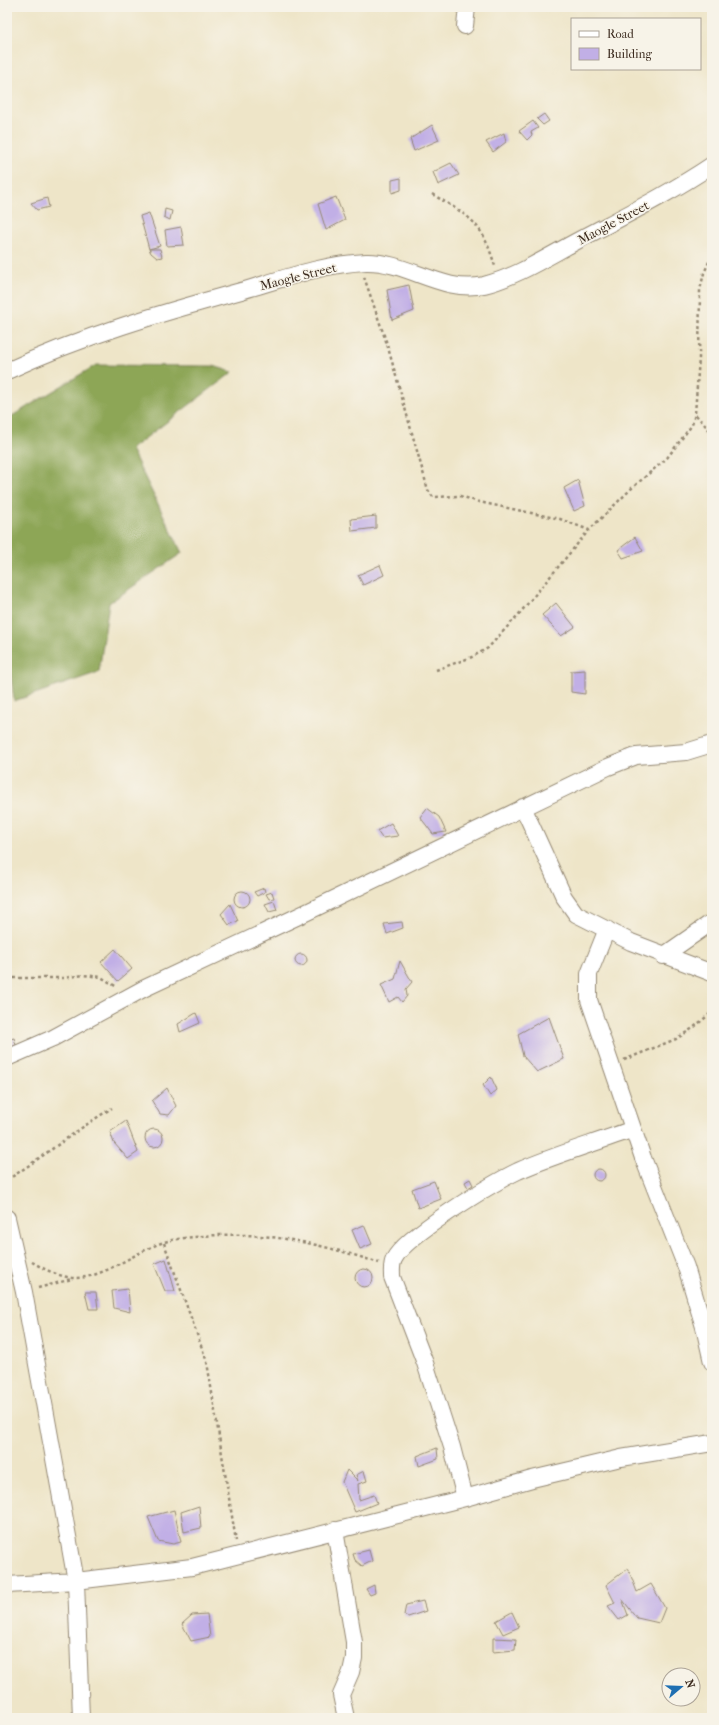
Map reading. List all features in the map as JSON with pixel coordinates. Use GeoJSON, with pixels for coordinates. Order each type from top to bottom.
{"type":"FeatureCollection","features":[{"type":"Feature","properties":{"kind":"street"},"geometry":{"type":"LineString","coordinates":[[465,26],[467,7]]}},
{"type":"Feature","properties":{"kind":"street","name":"Maogle Street"},"geometry":{"type":"LineString","coordinates":[[7,371],[103,332],[318,269],[359,263],[394,264],[439,282],[464,287],[482,285],[499,280],[536,263],[681,185],[712,164]]}},
{"type":"Feature","properties":{"kind":"street"},"geometry":{"type":"LineString","coordinates":[[7,1058],[53,1038],[129,997],[608,766],[636,756],[686,752],[712,744]]}},
{"type":"Feature","properties":{"kind":"street"},"geometry":{"type":"LineString","coordinates":[[523,806],[564,897],[576,914],[631,942],[663,956],[691,964],[712,973]]}},
{"type":"Feature","properties":{"kind":"street"},"geometry":{"type":"LineString","coordinates":[[663,956],[712,922]]}},
{"type":"Feature","properties":{"kind":"street"},"geometry":{"type":"LineString","coordinates":[[607,929],[589,974],[589,1000],[610,1066],[686,1267],[704,1327],[712,1362]]}},
{"type":"Feature","properties":{"kind":"street"},"geometry":{"type":"LineString","coordinates":[[465,1498],[452,1447],[425,1363],[392,1277],[391,1267],[395,1258],[410,1240],[476,1194],[518,1171],[633,1129]]}},
{"type":"Feature","properties":{"kind":"street"},"geometry":{"type":"LineString","coordinates":[[8,1227],[24,1292],[76,1581],[81,1718]]}},
{"type":"Feature","properties":{"kind":"street"},"geometry":{"type":"LineString","coordinates":[[7,1585],[76,1581],[192,1567],[465,1498],[532,1479],[621,1458],[712,1443]]}},
{"type":"Feature","properties":{"kind":"street"},"geometry":{"type":"LineString","coordinates":[[335,1530],[354,1642],[354,1658],[351,1672],[341,1695],[346,1718]]}},
{"type":"Feature","properties":{"kind":"path"},"geometry":{"type":"LineString","coordinates":[[432,194],[468,216],[476,223],[490,249],[499,280]]}},
{"type":"Feature","properties":{"kind":"path"},"geometry":{"type":"LineString","coordinates":[[436,670],[472,658],[488,648],[519,614],[589,530],[632,488],[667,458],[692,426],[695,414],[699,358],[700,290],[704,273],[712,255]]}},
{"type":"Feature","properties":{"kind":"path"},"geometry":{"type":"LineString","coordinates":[[359,263],[387,344],[418,457],[428,490],[432,496],[460,496],[479,502],[560,519],[589,530]]}},
{"type":"Feature","properties":{"kind":"path"},"geometry":{"type":"LineString","coordinates":[[695,414],[712,434]]}},
{"type":"Feature","properties":{"kind":"path"},"geometry":{"type":"LineString","coordinates":[[7,978],[64,978],[83,975],[101,977],[129,997]]}},
{"type":"Feature","properties":{"kind":"path"},"geometry":{"type":"LineString","coordinates":[[610,1066],[676,1038],[693,1028],[712,1012]]}},
{"type":"Feature","properties":{"kind":"path"},"geometry":{"type":"LineString","coordinates":[[7,1180],[44,1157],[69,1135],[112,1108]]}},
{"type":"Feature","properties":{"kind":"path"},"geometry":{"type":"LineString","coordinates":[[24,1292],[73,1278],[94,1276],[134,1254],[164,1243],[195,1237],[237,1234],[272,1236],[317,1244],[391,1267]]}},
{"type":"Feature","properties":{"kind":"path"},"geometry":{"type":"LineString","coordinates":[[164,1243],[207,1362],[239,1555]]}},
{"type":"Feature","properties":{"kind":"path"},"geometry":{"type":"LineString","coordinates":[[15,1253],[54,1273],[73,1278]]}},
{"type":"Feature","properties":{"kind":"green space"},"geometry":{"type":"Polygon","coordinates":[[[96,365],[213,366],[233,372],[131,449],[182,553],[109,603],[99,672],[14,701],[7,642],[7,419],[96,365]]]}},
{"type":"Feature","properties":{"kind":"building"},"geometry":{"type":"Polygon","coordinates":[[[544,114],[549,121],[543,125],[537,119],[544,114]]]}},
{"type":"Feature","properties":{"kind":"building"},"geometry":{"type":"Polygon","coordinates":[[[533,121],[538,128],[531,132],[532,135],[527,140],[519,131],[533,121]]]}},
{"type":"Feature","properties":{"kind":"building"},"geometry":{"type":"Polygon","coordinates":[[[432,125],[439,140],[414,151],[410,139],[432,125]]]}},
{"type":"Feature","properties":{"kind":"building"},"geometry":{"type":"Polygon","coordinates":[[[504,133],[506,142],[493,152],[486,142],[504,133]]]}},
{"type":"Feature","properties":{"kind":"building"},"geometry":{"type":"Polygon","coordinates":[[[451,163],[459,175],[438,185],[433,172],[451,163]]]}},
{"type":"Feature","properties":{"kind":"building"},"geometry":{"type":"Polygon","coordinates":[[[401,178],[401,190],[392,193],[392,180],[401,178]]]}},
{"type":"Feature","properties":{"kind":"building"},"geometry":{"type":"Polygon","coordinates":[[[336,197],[345,220],[326,230],[318,204],[336,197]]]}},
{"type":"Feature","properties":{"kind":"building"},"geometry":{"type":"Polygon","coordinates":[[[47,198],[49,207],[37,210],[31,203],[47,198]]]}},
{"type":"Feature","properties":{"kind":"building"},"geometry":{"type":"Polygon","coordinates":[[[165,209],[172,211],[170,220],[164,217],[165,209]]]}},
{"type":"Feature","properties":{"kind":"building"},"geometry":{"type":"Polygon","coordinates":[[[149,213],[160,246],[149,249],[140,216],[149,213]]]}},
{"type":"Feature","properties":{"kind":"building"},"geometry":{"type":"Polygon","coordinates":[[[181,227],[184,245],[167,246],[165,230],[181,227]]]}},
{"type":"Feature","properties":{"kind":"building"},"geometry":{"type":"Polygon","coordinates":[[[149,249],[160,249],[162,257],[157,258],[149,249]]]}},
{"type":"Feature","properties":{"kind":"building"},"geometry":{"type":"Polygon","coordinates":[[[409,285],[414,311],[392,320],[387,290],[409,285]]]}},
{"type":"Feature","properties":{"kind":"building"},"geometry":{"type":"Polygon","coordinates":[[[578,480],[585,506],[574,511],[564,488],[578,480]]]}},
{"type":"Feature","properties":{"kind":"building"},"geometry":{"type":"Polygon","coordinates":[[[376,516],[376,528],[352,531],[351,519],[376,516]]]}},
{"type":"Feature","properties":{"kind":"building"},"geometry":{"type":"Polygon","coordinates":[[[635,537],[643,551],[623,558],[618,550],[635,537]]]}},
{"type":"Feature","properties":{"kind":"building"},"geometry":{"type":"Polygon","coordinates":[[[380,565],[384,575],[363,585],[358,575],[380,565]]]}},
{"type":"Feature","properties":{"kind":"building"},"geometry":{"type":"Polygon","coordinates":[[[556,603],[575,627],[561,636],[542,615],[556,603]]]}},
{"type":"Feature","properties":{"kind":"building"},"geometry":{"type":"Polygon","coordinates":[[[585,670],[585,694],[571,692],[571,671],[585,670]]]}},
{"type":"Feature","properties":{"kind":"building"},"geometry":{"type":"Polygon","coordinates":[[[427,808],[439,817],[446,832],[433,834],[420,817],[427,808]]]}},
{"type":"Feature","properties":{"kind":"building"},"geometry":{"type":"Polygon","coordinates":[[[391,823],[398,836],[382,838],[377,831],[391,823]]]}},
{"type":"Feature","properties":{"kind":"building"},"geometry":{"type":"Polygon","coordinates":[[[264,888],[265,892],[257,896],[254,892],[264,888]]]}},
{"type":"Feature","properties":{"kind":"building"},"geometry":{"type":"Polygon","coordinates":[[[239,891],[245,891],[250,896],[248,905],[245,907],[239,907],[234,902],[234,896],[239,891]]]}},
{"type":"Feature","properties":{"kind":"building"},"geometry":{"type":"Polygon","coordinates":[[[272,892],[274,898],[269,899],[266,894],[272,892]]]}},
{"type":"Feature","properties":{"kind":"building"},"geometry":{"type":"Polygon","coordinates":[[[274,901],[277,910],[269,912],[265,904],[274,901]]]}},
{"type":"Feature","properties":{"kind":"building"},"geometry":{"type":"Polygon","coordinates":[[[230,904],[238,921],[229,925],[221,914],[230,904]]]}},
{"type":"Feature","properties":{"kind":"building"},"geometry":{"type":"Polygon","coordinates":[[[402,922],[403,928],[387,934],[384,924],[402,922]]]}},
{"type":"Feature","properties":{"kind":"building"},"geometry":{"type":"Polygon","coordinates":[[[115,949],[132,969],[118,981],[101,962],[115,949]]]}},
{"type":"Feature","properties":{"kind":"building"},"geometry":{"type":"Polygon","coordinates":[[[303,954],[306,955],[306,965],[299,966],[296,965],[295,958],[296,955],[303,954]]]}},
{"type":"Feature","properties":{"kind":"building"},"geometry":{"type":"Polygon","coordinates":[[[400,961],[412,982],[406,989],[407,996],[402,1002],[398,997],[389,1002],[381,985],[395,979],[400,961]]]}},
{"type":"Feature","properties":{"kind":"building"},"geometry":{"type":"Polygon","coordinates":[[[196,1013],[200,1023],[180,1032],[178,1024],[196,1013]]]}},
{"type":"Feature","properties":{"kind":"building"},"geometry":{"type":"Polygon","coordinates":[[[549,1017],[564,1059],[537,1072],[523,1056],[518,1034],[549,1017]]]}},
{"type":"Feature","properties":{"kind":"building"},"geometry":{"type":"Polygon","coordinates":[[[14,1038],[17,1049],[7,1052],[7,1040],[14,1038]]]}},
{"type":"Feature","properties":{"kind":"building"},"geometry":{"type":"Polygon","coordinates":[[[491,1077],[497,1090],[490,1096],[483,1085],[491,1077]]]}},
{"type":"Feature","properties":{"kind":"building"},"geometry":{"type":"Polygon","coordinates":[[[167,1088],[176,1106],[169,1115],[160,1114],[152,1101],[167,1088]]]}},
{"type":"Feature","properties":{"kind":"building"},"geometry":{"type":"Polygon","coordinates":[[[126,1121],[138,1152],[128,1159],[114,1143],[110,1132],[126,1121]]]}},
{"type":"Feature","properties":{"kind":"building"},"geometry":{"type":"Polygon","coordinates":[[[150,1129],[158,1129],[163,1134],[161,1145],[158,1147],[150,1147],[145,1142],[145,1134],[150,1129]]]}},
{"type":"Feature","properties":{"kind":"building"},"geometry":{"type":"Polygon","coordinates":[[[597,1169],[601,1169],[605,1175],[601,1181],[597,1181],[593,1177],[593,1173],[597,1169]]]}},
{"type":"Feature","properties":{"kind":"building"},"geometry":{"type":"Polygon","coordinates":[[[470,1179],[473,1185],[468,1188],[465,1182],[470,1179]]]}},
{"type":"Feature","properties":{"kind":"building"},"geometry":{"type":"Polygon","coordinates":[[[434,1181],[441,1199],[418,1208],[412,1189],[434,1181]]]}},
{"type":"Feature","properties":{"kind":"building"},"geometry":{"type":"Polygon","coordinates":[[[364,1225],[372,1244],[360,1249],[352,1230],[364,1225]]]}},
{"type":"Feature","properties":{"kind":"building"},"geometry":{"type":"Polygon","coordinates":[[[166,1259],[175,1291],[165,1291],[154,1264],[166,1259]]]}},
{"type":"Feature","properties":{"kind":"building"},"geometry":{"type":"Polygon","coordinates":[[[364,1269],[370,1272],[373,1278],[370,1284],[364,1287],[358,1284],[355,1278],[358,1272],[364,1269]]]}},
{"type":"Feature","properties":{"kind":"building"},"geometry":{"type":"Polygon","coordinates":[[[128,1289],[130,1312],[114,1308],[112,1291],[128,1289]]]}},
{"type":"Feature","properties":{"kind":"building"},"geometry":{"type":"Polygon","coordinates":[[[85,1292],[96,1292],[98,1309],[89,1309],[85,1292]]]}},
{"type":"Feature","properties":{"kind":"building"},"geometry":{"type":"Polygon","coordinates":[[[437,1448],[438,1459],[419,1466],[417,1456],[437,1448]]]}},
{"type":"Feature","properties":{"kind":"building"},"geometry":{"type":"Polygon","coordinates":[[[347,1470],[358,1481],[356,1475],[364,1471],[367,1481],[358,1484],[359,1500],[374,1495],[377,1503],[355,1512],[342,1482],[347,1470]]]}},
{"type":"Feature","properties":{"kind":"building"},"geometry":{"type":"Polygon","coordinates":[[[199,1506],[201,1528],[184,1532],[181,1512],[199,1506]]]}},
{"type":"Feature","properties":{"kind":"building"},"geometry":{"type":"Polygon","coordinates":[[[174,1510],[181,1542],[173,1544],[158,1541],[148,1517],[174,1510]]]}},
{"type":"Feature","properties":{"kind":"building"},"geometry":{"type":"Polygon","coordinates":[[[369,1550],[372,1561],[362,1566],[355,1560],[353,1554],[369,1550]]]}},
{"type":"Feature","properties":{"kind":"building"},"geometry":{"type":"Polygon","coordinates":[[[628,1568],[637,1592],[651,1584],[665,1608],[659,1623],[637,1618],[622,1599],[628,1615],[619,1620],[608,1606],[615,1603],[606,1585],[628,1568]]]}},
{"type":"Feature","properties":{"kind":"building"},"geometry":{"type":"Polygon","coordinates":[[[374,1585],[375,1593],[370,1595],[366,1589],[374,1585]]]}},
{"type":"Feature","properties":{"kind":"building"},"geometry":{"type":"Polygon","coordinates":[[[423,1601],[426,1611],[408,1617],[404,1615],[406,1605],[423,1601]]]}},
{"type":"Feature","properties":{"kind":"building"},"geometry":{"type":"Polygon","coordinates":[[[512,1612],[519,1627],[503,1634],[496,1621],[512,1612]]]}},
{"type":"Feature","properties":{"kind":"building"},"geometry":{"type":"Polygon","coordinates":[[[207,1614],[210,1637],[191,1641],[182,1624],[192,1615],[207,1614]]]}},
{"type":"Feature","properties":{"kind":"building"},"geometry":{"type":"Polygon","coordinates":[[[493,1638],[516,1639],[515,1650],[493,1652],[493,1638]]]}}]}
